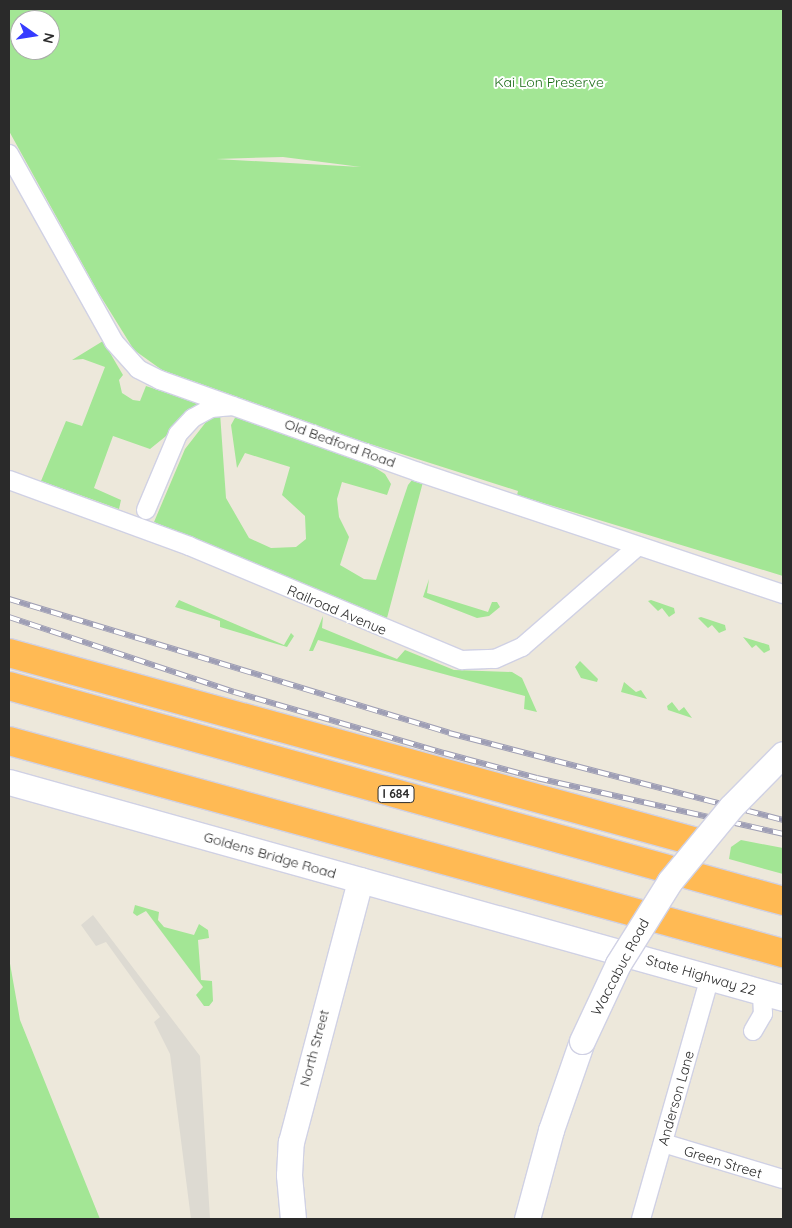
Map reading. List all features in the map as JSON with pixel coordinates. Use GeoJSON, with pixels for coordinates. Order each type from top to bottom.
{"type":"FeatureCollection","features":[{"type":"Feature","properties":{"kind":"highway"},"geometry":{"type":"LineString","coordinates":[[9,653],[700,843]]}},
{"type":"Feature","properties":{"kind":"highway","name":"I 684"},"geometry":{"type":"LineString","coordinates":[[9,686],[783,901]]}},
{"type":"Feature","properties":{"kind":"highway"},"geometry":{"type":"LineString","coordinates":[[9,741],[783,953]]}},
{"type":"Feature","properties":{"kind":"main road","name":"Waccabuc Road"},"geometry":{"type":"LineString","coordinates":[[527,1219],[551,1130],[582,1041],[618,964],[638,930],[700,843],[783,754]]}},
{"type":"Feature","properties":{"kind":"main road","name":"Goldens Bridge Road"},"geometry":{"type":"LineString","coordinates":[[9,782],[531,928]]}},
{"type":"Feature","properties":{"kind":"main road","name":"North Street"},"geometry":{"type":"LineString","coordinates":[[293,1219],[289,1175],[291,1142],[360,880]]}},
{"type":"Feature","properties":{"kind":"main road","name":"State Highway 22"},"geometry":{"type":"LineString","coordinates":[[531,928],[773,995]]}},
{"type":"Feature","properties":{"kind":"street","name":"Old Bedford Road"},"geometry":{"type":"LineString","coordinates":[[11,162],[114,342],[138,369],[160,380],[238,406],[418,472],[783,594]]}},
{"type":"Feature","properties":{"kind":"street"},"geometry":{"type":"LineString","coordinates":[[146,510],[162,467],[183,429],[193,418],[211,408],[238,406]]}},
{"type":"Feature","properties":{"kind":"street","name":"Railroad Avenue"},"geometry":{"type":"LineString","coordinates":[[9,480],[189,546],[462,660],[495,659],[522,647],[638,546]]}},
{"type":"Feature","properties":{"kind":"street","name":"Anderson Lane"},"geometry":{"type":"LineString","coordinates":[[641,1219],[710,977]]}},
{"type":"Feature","properties":{"kind":"street"},"geometry":{"type":"LineString","coordinates":[[753,1031],[773,995]]}},
{"type":"Feature","properties":{"kind":"street","name":"Green Street"},"geometry":{"type":"LineString","coordinates":[[663,1143],[783,1179]]}},
{"type":"Feature","properties":{"kind":"green space","name":"Kai Lon Preserve"},"geometry":{"type":"Polygon","coordinates":[[[9,9],[783,9],[783,576],[517,495],[518,491],[361,441],[162,370],[134,350],[98,292],[9,131],[9,9]],[[283,157],[216,159],[361,167],[283,157]]]}},
{"type":"Feature","properties":{"kind":"green space"},"geometry":{"type":"Polygon","coordinates":[[[103,341],[123,375],[119,380],[122,393],[133,400],[140,401],[146,386],[200,404],[197,411],[150,449],[113,436],[94,488],[121,500],[119,509],[41,481],[66,421],[82,426],[105,367],[83,359],[72,360],[103,341]]]}},
{"type":"Feature","properties":{"kind":"green space"},"geometry":{"type":"Polygon","coordinates":[[[220,413],[226,498],[249,538],[271,548],[296,547],[306,539],[305,516],[282,495],[290,467],[245,453],[237,468],[231,425],[236,416],[366,462],[385,474],[391,484],[387,495],[342,482],[337,499],[339,517],[349,537],[340,565],[364,579],[376,580],[408,485],[412,480],[423,482],[387,618],[154,522],[185,449],[206,422],[220,413]]]}},
{"type":"Feature","properties":{"kind":"green space"},"geometry":{"type":"Polygon","coordinates":[[[429,579],[427,593],[488,612],[492,602],[497,602],[500,607],[489,616],[477,618],[423,597],[429,579]]]}},
{"type":"Feature","properties":{"kind":"green space"},"geometry":{"type":"Polygon","coordinates":[[[179,600],[284,645],[291,633],[294,636],[287,647],[220,627],[220,621],[175,607],[179,600]]]}},
{"type":"Feature","properties":{"kind":"green space"},"geometry":{"type":"Polygon","coordinates":[[[651,600],[674,608],[675,613],[669,617],[662,608],[658,611],[648,601],[651,600]]]}},
{"type":"Feature","properties":{"kind":"green space"},"geometry":{"type":"Polygon","coordinates":[[[323,616],[322,628],[397,659],[405,650],[454,670],[512,672],[522,678],[537,712],[524,709],[525,696],[318,640],[313,651],[309,651],[323,616]]]}},
{"type":"Feature","properties":{"kind":"green space"},"geometry":{"type":"Polygon","coordinates":[[[701,617],[725,625],[726,630],[719,633],[712,625],[708,628],[698,618],[701,617]]]}},
{"type":"Feature","properties":{"kind":"green space"},"geometry":{"type":"Polygon","coordinates":[[[743,637],[769,645],[770,650],[764,653],[756,645],[752,648],[743,637]]]}},
{"type":"Feature","properties":{"kind":"green space"},"geometry":{"type":"Polygon","coordinates":[[[580,661],[598,679],[597,682],[581,678],[575,667],[580,661]]]}},
{"type":"Feature","properties":{"kind":"green space"},"geometry":{"type":"Polygon","coordinates":[[[624,682],[636,692],[641,690],[647,699],[621,692],[624,682]]]}},
{"type":"Feature","properties":{"kind":"green space"},"geometry":{"type":"Polygon","coordinates":[[[672,702],[679,711],[684,707],[692,718],[668,710],[667,706],[672,702]]]}},
{"type":"Feature","properties":{"kind":"green space"},"geometry":{"type":"Polygon","coordinates":[[[741,840],[783,848],[783,874],[729,859],[731,847],[741,840]]]}},
{"type":"Feature","properties":{"kind":"green space"},"geometry":{"type":"Polygon","coordinates":[[[135,905],[159,912],[158,920],[164,927],[194,935],[199,924],[208,930],[209,938],[198,940],[201,980],[212,981],[213,1001],[209,1006],[204,1006],[196,995],[203,987],[146,911],[137,916],[133,913],[135,905]]]}},
{"type":"Feature","properties":{"kind":"green space"},"geometry":{"type":"Polygon","coordinates":[[[9,958],[20,1020],[100,1219],[9,1219],[9,958]]]}},
{"type":"Feature","properties":{"kind":"shaded area"},"geometry":{"type":"Polygon","coordinates":[[[93,915],[200,1056],[210,1219],[191,1219],[170,1054],[154,1022],[160,1017],[106,942],[96,946],[81,925],[93,915]]]}},
{"type":"Feature","properties":{"kind":"railway"},"geometry":{"type":"LineString","coordinates":[[9,599],[449,733],[783,820]]}},
{"type":"Feature","properties":{"kind":"railway"},"geometry":{"type":"LineString","coordinates":[[9,617],[234,692],[444,753],[537,778],[783,834]]}}]}
